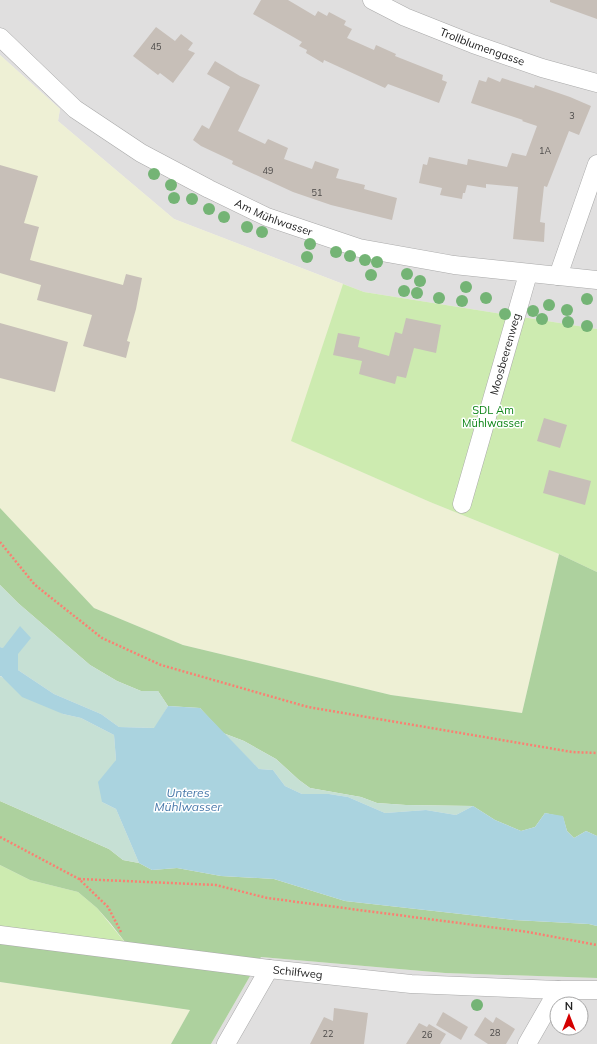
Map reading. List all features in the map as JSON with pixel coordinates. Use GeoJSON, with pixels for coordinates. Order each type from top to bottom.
{"type":"FeatureCollection","features":[{"type":"Feature","properties":{"kind":"street","name":"Trollblumengasse"},"geometry":{"type":"LineString","coordinates":[[372,0],[406,17],[474,44],[542,68],[597,83]]}},
{"type":"Feature","properties":{"kind":"street","name":"Am Mühlwasser"},"geometry":{"type":"LineString","coordinates":[[0,37],[75,109],[141,153],[209,190],[267,217],[359,248],[454,266],[597,280]]}},
{"type":"Feature","properties":{"kind":"street"},"geometry":{"type":"LineString","coordinates":[[558,276],[597,164]]}},
{"type":"Feature","properties":{"kind":"street","name":"Moosbeerenweg"},"geometry":{"type":"LineString","coordinates":[[462,504],[528,274]]}},
{"type":"Feature","properties":{"kind":"street","name":"Schilfweg"},"geometry":{"type":"LineString","coordinates":[[0,935],[269,969],[411,984],[558,990],[597,990]]}},
{"type":"Feature","properties":{"kind":"street"},"geometry":{"type":"LineString","coordinates":[[226,1044],[269,969]]}},
{"type":"Feature","properties":{"kind":"street"},"geometry":{"type":"LineString","coordinates":[[527,1044],[558,990]]}},
{"type":"Feature","properties":{"kind":"path"},"geometry":{"type":"LineString","coordinates":[[0,542],[35,585],[102,638],[161,665],[308,707],[572,752],[597,753]]}},
{"type":"Feature","properties":{"kind":"path"},"geometry":{"type":"LineString","coordinates":[[0,837],[79,878],[108,907],[132,952]]}},
{"type":"Feature","properties":{"kind":"path"},"geometry":{"type":"LineString","coordinates":[[79,878],[216,886],[267,898],[528,932],[597,945]]}},
{"type":"Feature","properties":{"kind":"shaded area"},"geometry":{"type":"Polygon","coordinates":[[[0,0],[597,0],[597,329],[364,292],[174,219],[58,121],[60,109],[0,55],[0,0]]]}},
{"type":"Feature","properties":{"kind":"shaded area"},"geometry":{"type":"Polygon","coordinates":[[[261,957],[445,973],[597,978],[597,1044],[211,1044],[261,957]]]}},
{"type":"Feature","properties":{"kind":"green space"},"geometry":{"type":"Polygon","coordinates":[[[0,55],[60,109],[58,121],[174,219],[343,284],[292,441],[430,502],[559,554],[522,713],[391,695],[183,645],[94,608],[0,509],[0,55]]]}},
{"type":"Feature","properties":{"kind":"green space","name":"SDL Am Mühlwasser"},"geometry":{"type":"Polygon","coordinates":[[[343,284],[364,292],[597,329],[597,572],[559,554],[430,502],[291,441],[343,284]]]}},
{"type":"Feature","properties":{"kind":"green space"},"geometry":{"type":"Polygon","coordinates":[[[0,508],[94,608],[183,645],[391,695],[522,713],[559,554],[597,572],[597,836],[586,831],[574,838],[567,831],[563,817],[545,813],[535,827],[521,831],[495,820],[473,806],[377,803],[361,797],[310,788],[276,759],[244,741],[223,733],[200,708],[168,706],[158,691],[141,691],[117,681],[90,665],[18,603],[0,585],[0,508]]]}},
{"type":"Feature","properties":{"kind":"green space"},"geometry":{"type":"Polygon","coordinates":[[[0,585],[18,603],[90,665],[117,681],[141,691],[158,691],[168,706],[155,728],[119,727],[101,714],[54,694],[18,670],[18,654],[0,647],[0,585]]]}},
{"type":"Feature","properties":{"kind":"green space"},"geometry":{"type":"Polygon","coordinates":[[[0,676],[63,714],[81,718],[114,735],[116,760],[102,802],[116,809],[139,863],[123,860],[109,849],[0,801],[0,676]]]}},
{"type":"Feature","properties":{"kind":"green space"},"geometry":{"type":"Polygon","coordinates":[[[223,733],[244,741],[276,759],[310,788],[361,797],[377,803],[473,806],[456,815],[426,810],[385,813],[348,797],[329,794],[302,794],[285,786],[273,770],[259,769],[223,733]]]}},
{"type":"Feature","properties":{"kind":"green space"},"geometry":{"type":"Polygon","coordinates":[[[0,801],[109,849],[123,860],[139,863],[152,870],[177,868],[221,876],[274,879],[345,901],[514,920],[589,924],[597,926],[597,978],[445,973],[261,957],[211,1044],[171,1044],[190,1010],[0,982],[0,935],[132,951],[97,908],[78,892],[30,880],[0,865],[0,801]]]}},
{"type":"Feature","properties":{"kind":"green space"},"geometry":{"type":"Polygon","coordinates":[[[0,865],[30,880],[78,892],[97,908],[132,951],[0,935],[0,865]]]}},
{"type":"Feature","properties":{"kind":"green space"},"geometry":{"type":"Polygon","coordinates":[[[0,982],[190,1010],[171,1044],[0,1044],[0,982]]]}},
{"type":"Feature","properties":{"kind":"water","name":"Unteres Mühlwasser"},"geometry":{"type":"Polygon","coordinates":[[[20,626],[31,638],[18,654],[18,670],[54,694],[101,714],[119,727],[154,728],[168,706],[200,708],[259,769],[273,770],[285,786],[302,794],[329,794],[348,797],[385,813],[426,810],[456,815],[473,806],[495,820],[521,831],[535,827],[545,813],[563,816],[567,831],[574,838],[586,831],[597,836],[597,926],[589,924],[514,920],[345,901],[274,879],[221,876],[177,868],[152,870],[139,863],[116,809],[102,802],[98,782],[116,760],[114,735],[81,718],[63,714],[22,697],[0,676],[0,647],[3,648],[20,626]]]}},
{"type":"Feature","properties":{"kind":"building"},"geometry":{"type":"Polygon","coordinates":[[[261,0],[288,0],[315,16],[318,11],[327,16],[329,12],[346,21],[344,25],[352,29],[347,38],[374,50],[376,45],[396,54],[395,56],[443,75],[442,80],[447,82],[439,103],[388,84],[385,88],[324,60],[323,63],[306,53],[307,50],[299,46],[302,42],[253,14],[261,0]]]}},
{"type":"Feature","properties":{"kind":"building"},"geometry":{"type":"Polygon","coordinates":[[[550,0],[597,0],[597,19],[550,2],[550,0]]]}},
{"type":"Feature","properties":{"kind":"building"},"geometry":{"type":"Polygon","coordinates":[[[156,27],[175,41],[181,34],[193,43],[188,50],[195,53],[173,83],[160,73],[158,75],[133,56],[156,27]]]}},
{"type":"Feature","properties":{"kind":"building"},"geometry":{"type":"Polygon","coordinates":[[[215,61],[240,76],[260,85],[238,131],[265,144],[268,139],[288,148],[284,159],[312,169],[315,161],[339,169],[336,178],[365,185],[364,189],[397,198],[392,220],[331,205],[293,192],[232,164],[233,161],[201,146],[193,140],[202,125],[209,129],[230,87],[207,74],[215,61]]]}},
{"type":"Feature","properties":{"kind":"building"},"geometry":{"type":"Polygon","coordinates":[[[488,77],[500,82],[502,78],[534,88],[535,85],[591,106],[579,135],[569,131],[547,187],[544,186],[540,222],[545,223],[544,242],[513,239],[518,187],[486,184],[486,188],[467,185],[462,199],[440,195],[442,188],[419,183],[423,164],[427,165],[429,157],[467,165],[468,159],[507,167],[512,153],[526,156],[537,126],[471,103],[479,80],[486,82],[488,77]]]}},
{"type":"Feature","properties":{"kind":"building"},"geometry":{"type":"Polygon","coordinates":[[[0,165],[38,176],[24,223],[39,227],[30,260],[123,285],[126,274],[142,278],[136,309],[127,341],[130,342],[126,358],[83,346],[92,315],[37,300],[41,285],[0,273],[0,165]]]}},
{"type":"Feature","properties":{"kind":"building"},"geometry":{"type":"Polygon","coordinates":[[[406,318],[441,325],[436,353],[414,348],[406,378],[397,376],[395,384],[359,374],[362,361],[333,355],[338,333],[360,337],[358,347],[389,356],[395,332],[402,334],[406,318]]]}},
{"type":"Feature","properties":{"kind":"building"},"geometry":{"type":"Polygon","coordinates":[[[0,323],[68,342],[55,392],[0,378],[0,323]]]}},
{"type":"Feature","properties":{"kind":"building"},"geometry":{"type":"Polygon","coordinates":[[[544,418],[567,425],[560,448],[537,441],[544,418]]]}},
{"type":"Feature","properties":{"kind":"building"},"geometry":{"type":"Polygon","coordinates":[[[549,470],[591,481],[585,505],[543,493],[549,470]]]}},
{"type":"Feature","properties":{"kind":"building"},"geometry":{"type":"Polygon","coordinates":[[[334,1008],[368,1013],[364,1044],[310,1044],[324,1017],[333,1021],[334,1008]]]}},
{"type":"Feature","properties":{"kind":"building"},"geometry":{"type":"Polygon","coordinates":[[[443,1012],[468,1027],[461,1040],[436,1025],[443,1012]]]}},
{"type":"Feature","properties":{"kind":"building"},"geometry":{"type":"Polygon","coordinates":[[[485,1017],[493,1023],[496,1017],[515,1029],[506,1044],[488,1044],[474,1035],[485,1017]]]}},
{"type":"Feature","properties":{"kind":"building"},"geometry":{"type":"Polygon","coordinates":[[[419,1023],[427,1027],[429,1024],[446,1034],[440,1044],[406,1044],[419,1023]]]}}]}
